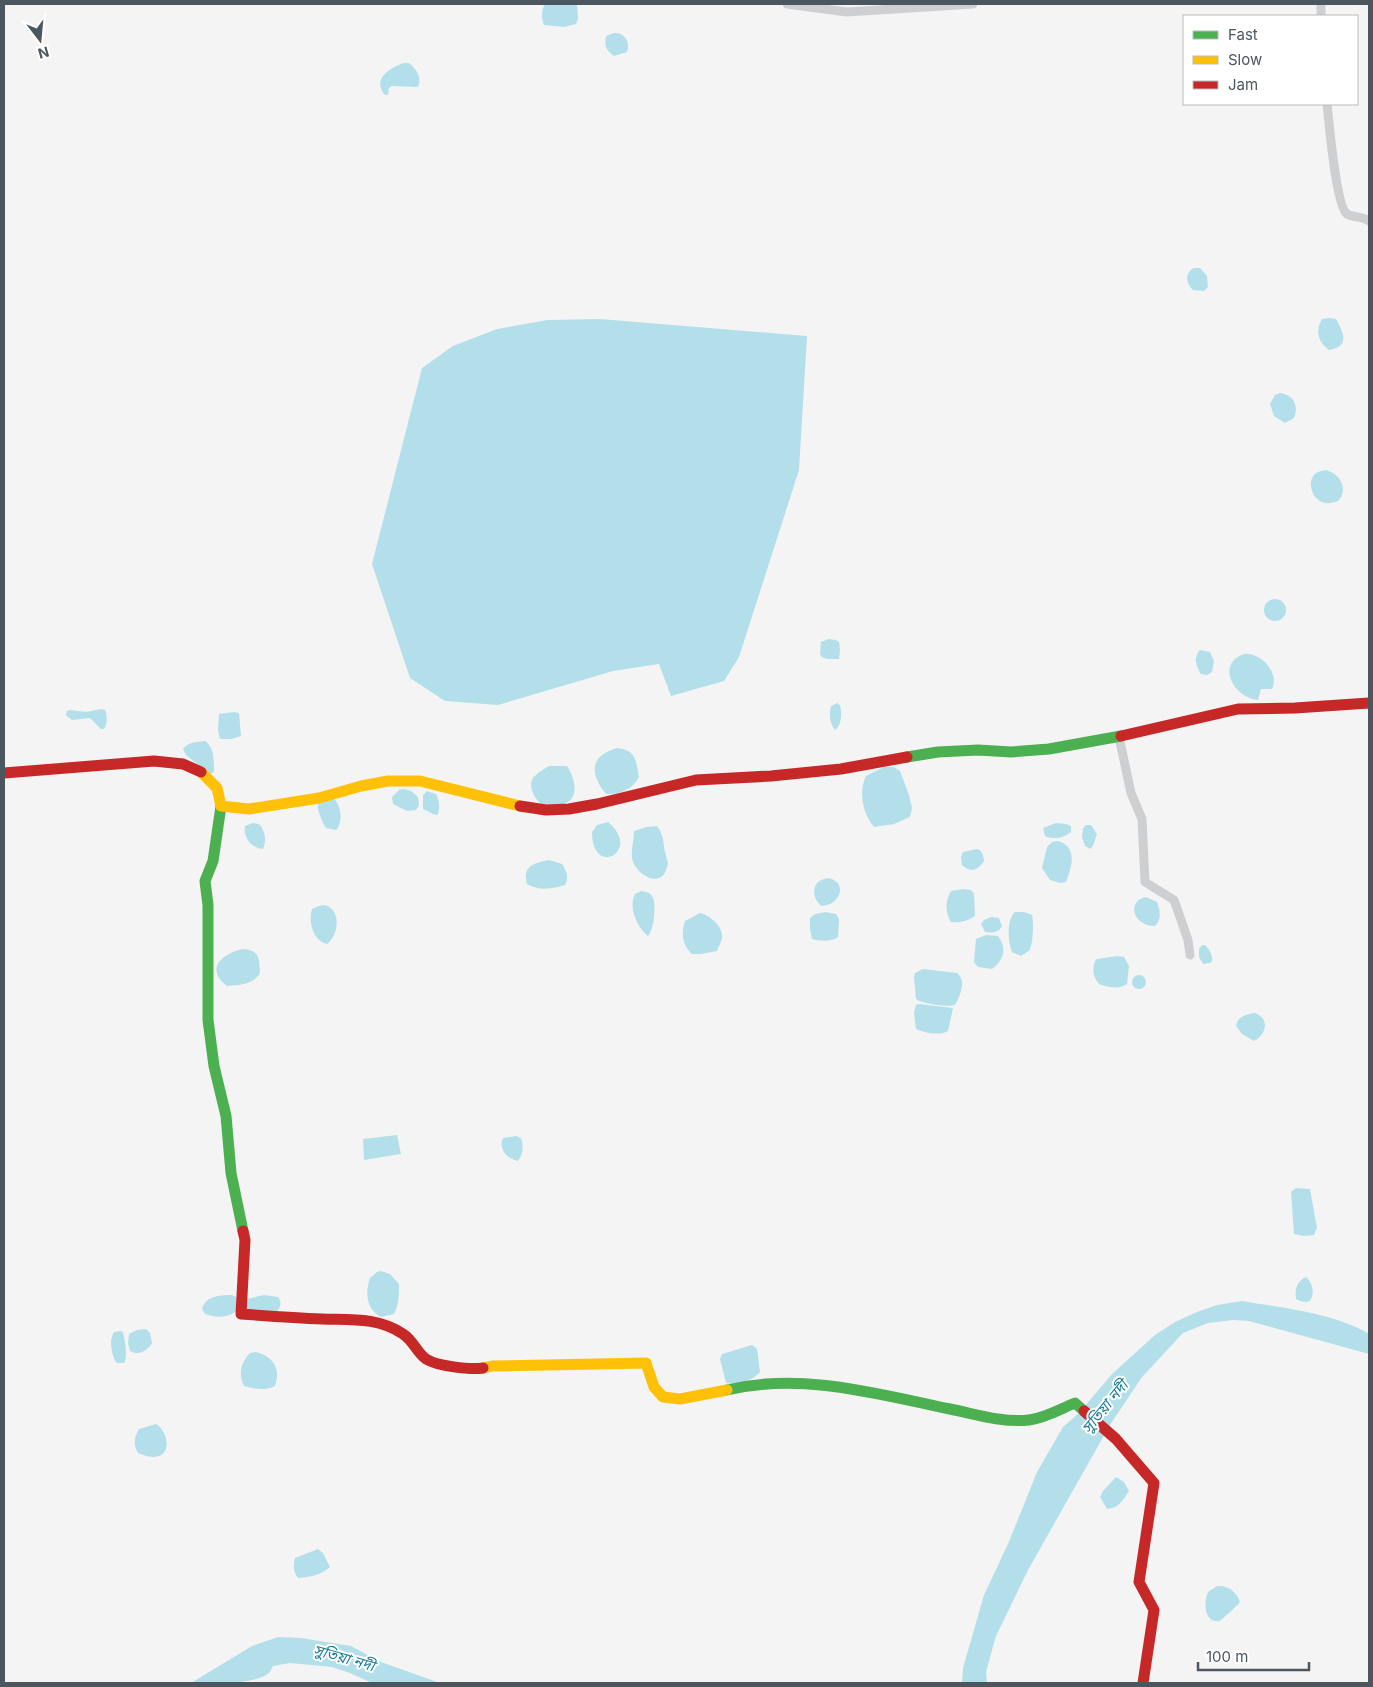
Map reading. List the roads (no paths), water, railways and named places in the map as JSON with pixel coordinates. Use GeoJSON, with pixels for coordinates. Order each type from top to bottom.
{"type":"FeatureCollection","features":[{"type":"Feature","properties":{"kind":"street"},"geometry":{"type":"LineString","coordinates":[[787,4],[847,12],[973,4]]}},
{"type":"Feature","properties":{"kind":"street"},"geometry":{"type":"LineString","coordinates":[[1327,105],[1334,164],[1343,208],[1348,214],[1365,218],[1369,221]]}},
{"type":"Feature","properties":{"kind":"street"},"geometry":{"type":"LineString","coordinates":[[221,806],[249,809],[319,798],[361,786],[388,781],[420,781],[518,806],[546,810],[569,809],[696,780],[771,776],[841,769],[938,752],[978,750],[1011,752],[1049,749],[1135,734],[1238,709],[1295,708],[1369,703]]}},
{"type":"Feature","properties":{"kind":"street"},"geometry":{"type":"LineString","coordinates":[[1119,737],[1131,793],[1142,819],[1145,882],[1174,900],[1188,940],[1190,955]]}},
{"type":"Feature","properties":{"kind":"street"},"geometry":{"type":"LineString","coordinates":[[4,773],[41,772],[130,763],[164,762],[184,764],[213,782],[218,789],[221,806],[213,860],[205,881],[208,905],[208,1020],[214,1066],[226,1116],[231,1173],[245,1240],[241,1314],[355,1319],[378,1322],[404,1334],[426,1359],[438,1364],[458,1367],[476,1369],[492,1366],[646,1363],[656,1389],[662,1397],[670,1399],[696,1397],[750,1384],[794,1382],[858,1389],[1009,1420],[1036,1419],[1075,1403],[1116,1439],[1154,1483],[1139,1582],[1154,1610],[1143,1683]]}},
{"type":"Feature","properties":{"kind":"water"},"geometry":{"type":"Polygon","coordinates":[[[545,4],[577,4],[578,19],[576,24],[564,27],[544,25],[542,14],[545,4]]]}},
{"type":"Feature","properties":{"kind":"water"},"geometry":{"type":"Polygon","coordinates":[[[614,33],[621,34],[626,38],[627,52],[614,56],[607,50],[606,36],[614,33]]]}},
{"type":"Feature","properties":{"kind":"water"},"geometry":{"type":"Polygon","coordinates":[[[409,63],[416,71],[419,77],[418,87],[392,86],[389,88],[388,95],[385,95],[381,89],[381,79],[384,74],[394,67],[409,63]]]}},
{"type":"Feature","properties":{"kind":"water"},"geometry":{"type":"Polygon","coordinates":[[[1194,268],[1200,268],[1207,276],[1208,287],[1204,291],[1193,290],[1189,285],[1187,276],[1194,268]]]}},
{"type":"Feature","properties":{"kind":"water"},"geometry":{"type":"Polygon","coordinates":[[[600,319],[807,336],[799,470],[739,657],[724,681],[671,696],[659,664],[613,671],[498,705],[445,701],[410,678],[372,564],[422,368],[453,346],[497,329],[548,320],[600,319]]]}},
{"type":"Feature","properties":{"kind":"water"},"geometry":{"type":"Polygon","coordinates":[[[1322,319],[1336,319],[1343,334],[1343,343],[1329,350],[1320,340],[1318,332],[1322,319]]]}},
{"type":"Feature","properties":{"kind":"water"},"geometry":{"type":"Polygon","coordinates":[[[1280,393],[1292,399],[1296,409],[1294,418],[1285,423],[1274,416],[1270,404],[1275,395],[1280,393]]]}},
{"type":"Feature","properties":{"kind":"water"},"geometry":{"type":"Polygon","coordinates":[[[1326,470],[1338,477],[1343,488],[1340,498],[1331,503],[1325,503],[1316,498],[1311,488],[1312,478],[1315,474],[1326,470]]]}},
{"type":"Feature","properties":{"kind":"water"},"geometry":{"type":"Polygon","coordinates":[[[1275,599],[1283,602],[1286,610],[1283,618],[1275,621],[1267,618],[1264,610],[1267,602],[1275,599]]]}},
{"type":"Feature","properties":{"kind":"water"},"geometry":{"type":"Polygon","coordinates":[[[829,639],[839,642],[839,659],[827,659],[820,654],[821,642],[829,639]]]}},
{"type":"Feature","properties":{"kind":"water"},"geometry":{"type":"Polygon","coordinates":[[[1200,650],[1210,652],[1214,661],[1212,672],[1207,675],[1201,674],[1197,665],[1196,656],[1200,650]]]}},
{"type":"Feature","properties":{"kind":"water"},"geometry":{"type":"Polygon","coordinates":[[[1244,654],[1257,656],[1271,670],[1273,676],[1274,683],[1272,689],[1261,689],[1258,700],[1249,698],[1242,693],[1231,680],[1229,672],[1231,665],[1235,659],[1244,654]]]}},
{"type":"Feature","properties":{"kind":"water"},"geometry":{"type":"Polygon","coordinates":[[[837,703],[840,705],[841,715],[839,725],[835,730],[830,712],[831,706],[837,703]]]}},
{"type":"Feature","properties":{"kind":"water"},"geometry":{"type":"Polygon","coordinates":[[[70,710],[86,712],[105,710],[107,715],[104,729],[101,729],[90,718],[72,720],[66,715],[67,711],[70,710]]]}},
{"type":"Feature","properties":{"kind":"water"},"geometry":{"type":"Polygon","coordinates":[[[239,713],[241,736],[232,739],[220,739],[218,730],[219,714],[239,713]]]}},
{"type":"Feature","properties":{"kind":"water"},"geometry":{"type":"Polygon","coordinates":[[[205,741],[212,750],[214,758],[214,770],[210,774],[186,755],[183,749],[195,742],[205,741]]]}},
{"type":"Feature","properties":{"kind":"water"},"geometry":{"type":"Polygon","coordinates":[[[617,748],[632,754],[636,761],[639,777],[625,791],[616,794],[606,794],[597,779],[595,766],[597,761],[608,751],[617,748]]]}},
{"type":"Feature","properties":{"kind":"water"},"geometry":{"type":"Polygon","coordinates":[[[549,766],[567,766],[573,778],[573,796],[565,803],[542,805],[532,790],[531,781],[533,778],[549,766]]]}},
{"type":"Feature","properties":{"kind":"water"},"geometry":{"type":"Polygon","coordinates":[[[884,767],[894,767],[900,771],[912,808],[910,817],[894,824],[874,827],[867,816],[863,803],[862,789],[866,776],[884,767]]]}},
{"type":"Feature","properties":{"kind":"water"},"geometry":{"type":"Polygon","coordinates":[[[399,790],[411,791],[418,797],[419,805],[416,810],[407,811],[393,804],[392,797],[399,790]]]}},
{"type":"Feature","properties":{"kind":"water"},"geometry":{"type":"Polygon","coordinates":[[[427,791],[437,796],[439,807],[437,815],[423,809],[423,795],[427,791]]]}},
{"type":"Feature","properties":{"kind":"water"},"geometry":{"type":"Polygon","coordinates":[[[332,797],[338,804],[341,818],[336,830],[326,828],[318,809],[318,803],[332,797]]]}},
{"type":"Feature","properties":{"kind":"water"},"geometry":{"type":"Polygon","coordinates":[[[608,822],[617,833],[620,842],[618,850],[613,856],[606,857],[599,854],[594,846],[592,832],[597,825],[608,822]]]}},
{"type":"Feature","properties":{"kind":"water"},"geometry":{"type":"Polygon","coordinates":[[[253,823],[259,824],[263,830],[265,842],[263,849],[255,847],[245,834],[245,826],[253,823]]]}},
{"type":"Feature","properties":{"kind":"water"},"geometry":{"type":"Polygon","coordinates":[[[1056,823],[1071,826],[1071,832],[1059,838],[1045,836],[1043,828],[1056,823]]]}},
{"type":"Feature","properties":{"kind":"water"},"geometry":{"type":"Polygon","coordinates":[[[1086,825],[1091,825],[1097,834],[1090,849],[1085,846],[1082,837],[1083,828],[1086,825]]]}},
{"type":"Feature","properties":{"kind":"water"},"geometry":{"type":"Polygon","coordinates":[[[657,826],[662,836],[668,863],[664,874],[660,878],[655,879],[649,878],[638,870],[632,858],[632,851],[634,831],[657,826]]]}},
{"type":"Feature","properties":{"kind":"water"},"geometry":{"type":"Polygon","coordinates":[[[1058,841],[1069,848],[1072,858],[1066,882],[1060,883],[1050,880],[1042,868],[1047,847],[1052,842],[1058,841]]]}},
{"type":"Feature","properties":{"kind":"water"},"geometry":{"type":"Polygon","coordinates":[[[977,849],[982,852],[984,861],[979,867],[971,870],[962,865],[961,857],[963,852],[977,849]]]}},
{"type":"Feature","properties":{"kind":"water"},"geometry":{"type":"Polygon","coordinates":[[[549,860],[562,864],[567,874],[565,885],[546,889],[536,888],[527,884],[526,873],[530,866],[549,860]]]}},
{"type":"Feature","properties":{"kind":"water"},"geometry":{"type":"Polygon","coordinates":[[[828,878],[835,880],[838,884],[840,894],[833,902],[821,906],[815,898],[814,889],[819,882],[828,878]]]}},
{"type":"Feature","properties":{"kind":"water"},"geometry":{"type":"Polygon","coordinates":[[[971,890],[974,894],[975,916],[964,921],[951,922],[947,910],[948,899],[951,891],[971,890]]]}},
{"type":"Feature","properties":{"kind":"water"},"geometry":{"type":"Polygon","coordinates":[[[641,891],[647,892],[654,899],[653,923],[648,936],[640,928],[633,911],[635,894],[641,891]]]}},
{"type":"Feature","properties":{"kind":"water"},"geometry":{"type":"Polygon","coordinates":[[[1146,897],[1157,902],[1158,905],[1160,918],[1155,926],[1146,925],[1138,919],[1134,912],[1137,902],[1146,897]]]}},
{"type":"Feature","properties":{"kind":"water"},"geometry":{"type":"Polygon","coordinates":[[[324,905],[330,907],[334,912],[337,923],[334,935],[327,944],[318,939],[311,925],[312,909],[324,905]]]}},
{"type":"Feature","properties":{"kind":"water"},"geometry":{"type":"Polygon","coordinates":[[[826,912],[836,914],[839,919],[838,937],[825,941],[812,939],[810,918],[815,914],[826,912]]]}},
{"type":"Feature","properties":{"kind":"water"},"geometry":{"type":"Polygon","coordinates":[[[1015,912],[1024,912],[1032,915],[1033,919],[1030,950],[1021,956],[1012,952],[1010,943],[1009,926],[1015,912]]]}},
{"type":"Feature","properties":{"kind":"water"},"geometry":{"type":"Polygon","coordinates":[[[700,913],[719,926],[722,939],[717,951],[692,954],[684,943],[684,925],[685,921],[700,913]]]}},
{"type":"Feature","properties":{"kind":"water"},"geometry":{"type":"Polygon","coordinates":[[[991,917],[999,918],[1002,926],[995,932],[985,932],[981,924],[984,920],[991,917]]]}},
{"type":"Feature","properties":{"kind":"water"},"geometry":{"type":"Polygon","coordinates":[[[986,935],[998,936],[1003,946],[1003,954],[999,962],[992,969],[978,967],[974,962],[976,939],[986,935]]]}},
{"type":"Feature","properties":{"kind":"water"},"geometry":{"type":"Polygon","coordinates":[[[1202,945],[1205,945],[1210,952],[1212,961],[1210,963],[1203,964],[1199,957],[1199,949],[1202,945]]]}},
{"type":"Feature","properties":{"kind":"water"},"geometry":{"type":"Polygon","coordinates":[[[243,949],[256,953],[259,960],[260,973],[250,982],[227,986],[220,980],[217,974],[219,963],[229,954],[243,949]]]}},
{"type":"Feature","properties":{"kind":"water"},"geometry":{"type":"Polygon","coordinates":[[[1117,956],[1124,957],[1129,966],[1127,984],[1110,987],[1099,984],[1094,973],[1095,961],[1097,959],[1117,956]]]}},
{"type":"Feature","properties":{"kind":"water"},"geometry":{"type":"Polygon","coordinates":[[[923,969],[957,973],[960,976],[962,988],[955,1005],[935,1005],[916,999],[914,977],[915,973],[923,969]]]}},
{"type":"Feature","properties":{"kind":"water"},"geometry":{"type":"Polygon","coordinates":[[[1136,975],[1142,975],[1146,982],[1142,989],[1136,989],[1132,985],[1132,979],[1136,975]]]}},
{"type":"Feature","properties":{"kind":"water"},"geometry":{"type":"Polygon","coordinates":[[[916,1005],[953,1008],[948,1031],[945,1033],[932,1033],[916,1029],[914,1013],[916,1005]]]}},
{"type":"Feature","properties":{"kind":"water"},"geometry":{"type":"Polygon","coordinates":[[[1254,1013],[1263,1018],[1265,1026],[1262,1035],[1254,1041],[1242,1034],[1236,1026],[1240,1018],[1254,1013]]]}},
{"type":"Feature","properties":{"kind":"water"},"geometry":{"type":"Polygon","coordinates":[[[397,1135],[401,1154],[364,1160],[363,1139],[397,1135]]]}},
{"type":"Feature","properties":{"kind":"water"},"geometry":{"type":"Polygon","coordinates":[[[516,1136],[521,1138],[523,1147],[518,1161],[507,1156],[502,1146],[503,1138],[516,1136]]]}},
{"type":"Feature","properties":{"kind":"water"},"geometry":{"type":"Polygon","coordinates":[[[1296,1188],[1310,1189],[1317,1228],[1314,1235],[1294,1234],[1291,1192],[1296,1188]]]}},
{"type":"Feature","properties":{"kind":"water"},"geometry":{"type":"Polygon","coordinates":[[[381,1271],[390,1274],[399,1284],[399,1296],[394,1314],[381,1317],[372,1310],[367,1295],[370,1278],[381,1271]]]}},
{"type":"Feature","properties":{"kind":"water"},"geometry":{"type":"Polygon","coordinates":[[[1306,1277],[1312,1285],[1313,1291],[1310,1301],[1305,1302],[1296,1299],[1296,1292],[1298,1284],[1306,1277]]]}},
{"type":"Feature","properties":{"kind":"water"},"geometry":{"type":"Polygon","coordinates":[[[232,1295],[240,1299],[238,1310],[230,1315],[214,1316],[205,1314],[202,1309],[206,1301],[210,1299],[218,1296],[232,1295]]]}},
{"type":"Feature","properties":{"kind":"water"},"geometry":{"type":"Polygon","coordinates":[[[264,1295],[278,1297],[280,1305],[276,1312],[245,1309],[247,1299],[264,1295]]]}},
{"type":"Feature","properties":{"kind":"water","name":"সুতিয়া নদী"},"geometry":{"type":"Polygon","coordinates":[[[1242,1301],[1308,1312],[1355,1327],[1369,1334],[1369,1354],[1249,1321],[1233,1320],[1208,1323],[1183,1333],[1142,1377],[1110,1425],[1028,1570],[996,1636],[986,1672],[987,1683],[962,1683],[963,1668],[984,1595],[1008,1544],[1037,1472],[1063,1427],[1079,1413],[1112,1374],[1155,1335],[1175,1322],[1197,1312],[1217,1305],[1242,1301]]]}},
{"type":"Feature","properties":{"kind":"water"},"geometry":{"type":"Polygon","coordinates":[[[146,1329],[150,1333],[152,1343],[150,1346],[140,1353],[130,1351],[128,1343],[129,1334],[137,1330],[146,1329]]]}},
{"type":"Feature","properties":{"kind":"water"},"geometry":{"type":"Polygon","coordinates":[[[114,1332],[123,1332],[125,1344],[126,1356],[124,1363],[117,1363],[115,1361],[111,1346],[111,1338],[114,1332]]]}},
{"type":"Feature","properties":{"kind":"water"},"geometry":{"type":"Polygon","coordinates":[[[752,1345],[757,1349],[760,1372],[744,1382],[726,1383],[720,1359],[722,1354],[752,1345]]]}},
{"type":"Feature","properties":{"kind":"water"},"geometry":{"type":"Polygon","coordinates":[[[256,1352],[272,1360],[277,1374],[275,1386],[260,1389],[244,1386],[241,1373],[244,1360],[250,1353],[256,1352]]]}},
{"type":"Feature","properties":{"kind":"water"},"geometry":{"type":"Polygon","coordinates":[[[156,1424],[166,1437],[167,1443],[164,1452],[160,1456],[154,1457],[138,1453],[135,1441],[139,1429],[156,1424]]]}},
{"type":"Feature","properties":{"kind":"water"},"geometry":{"type":"Polygon","coordinates":[[[1116,1477],[1124,1482],[1129,1491],[1117,1505],[1107,1509],[1100,1497],[1116,1477]]]}},
{"type":"Feature","properties":{"kind":"water"},"geometry":{"type":"Polygon","coordinates":[[[318,1549],[323,1553],[330,1567],[315,1575],[298,1578],[294,1568],[295,1558],[318,1549]]]}},
{"type":"Feature","properties":{"kind":"water"},"geometry":{"type":"Polygon","coordinates":[[[1217,1586],[1232,1590],[1240,1602],[1219,1621],[1214,1621],[1207,1615],[1206,1601],[1208,1592],[1217,1586]]]}},
{"type":"Feature","properties":{"kind":"water","name":"সুতিয়া নদী"},"geometry":{"type":"Polygon","coordinates":[[[278,1637],[301,1638],[351,1646],[381,1662],[440,1683],[372,1683],[332,1667],[290,1663],[273,1666],[269,1673],[253,1680],[191,1683],[252,1646],[278,1637]]]}}]}
